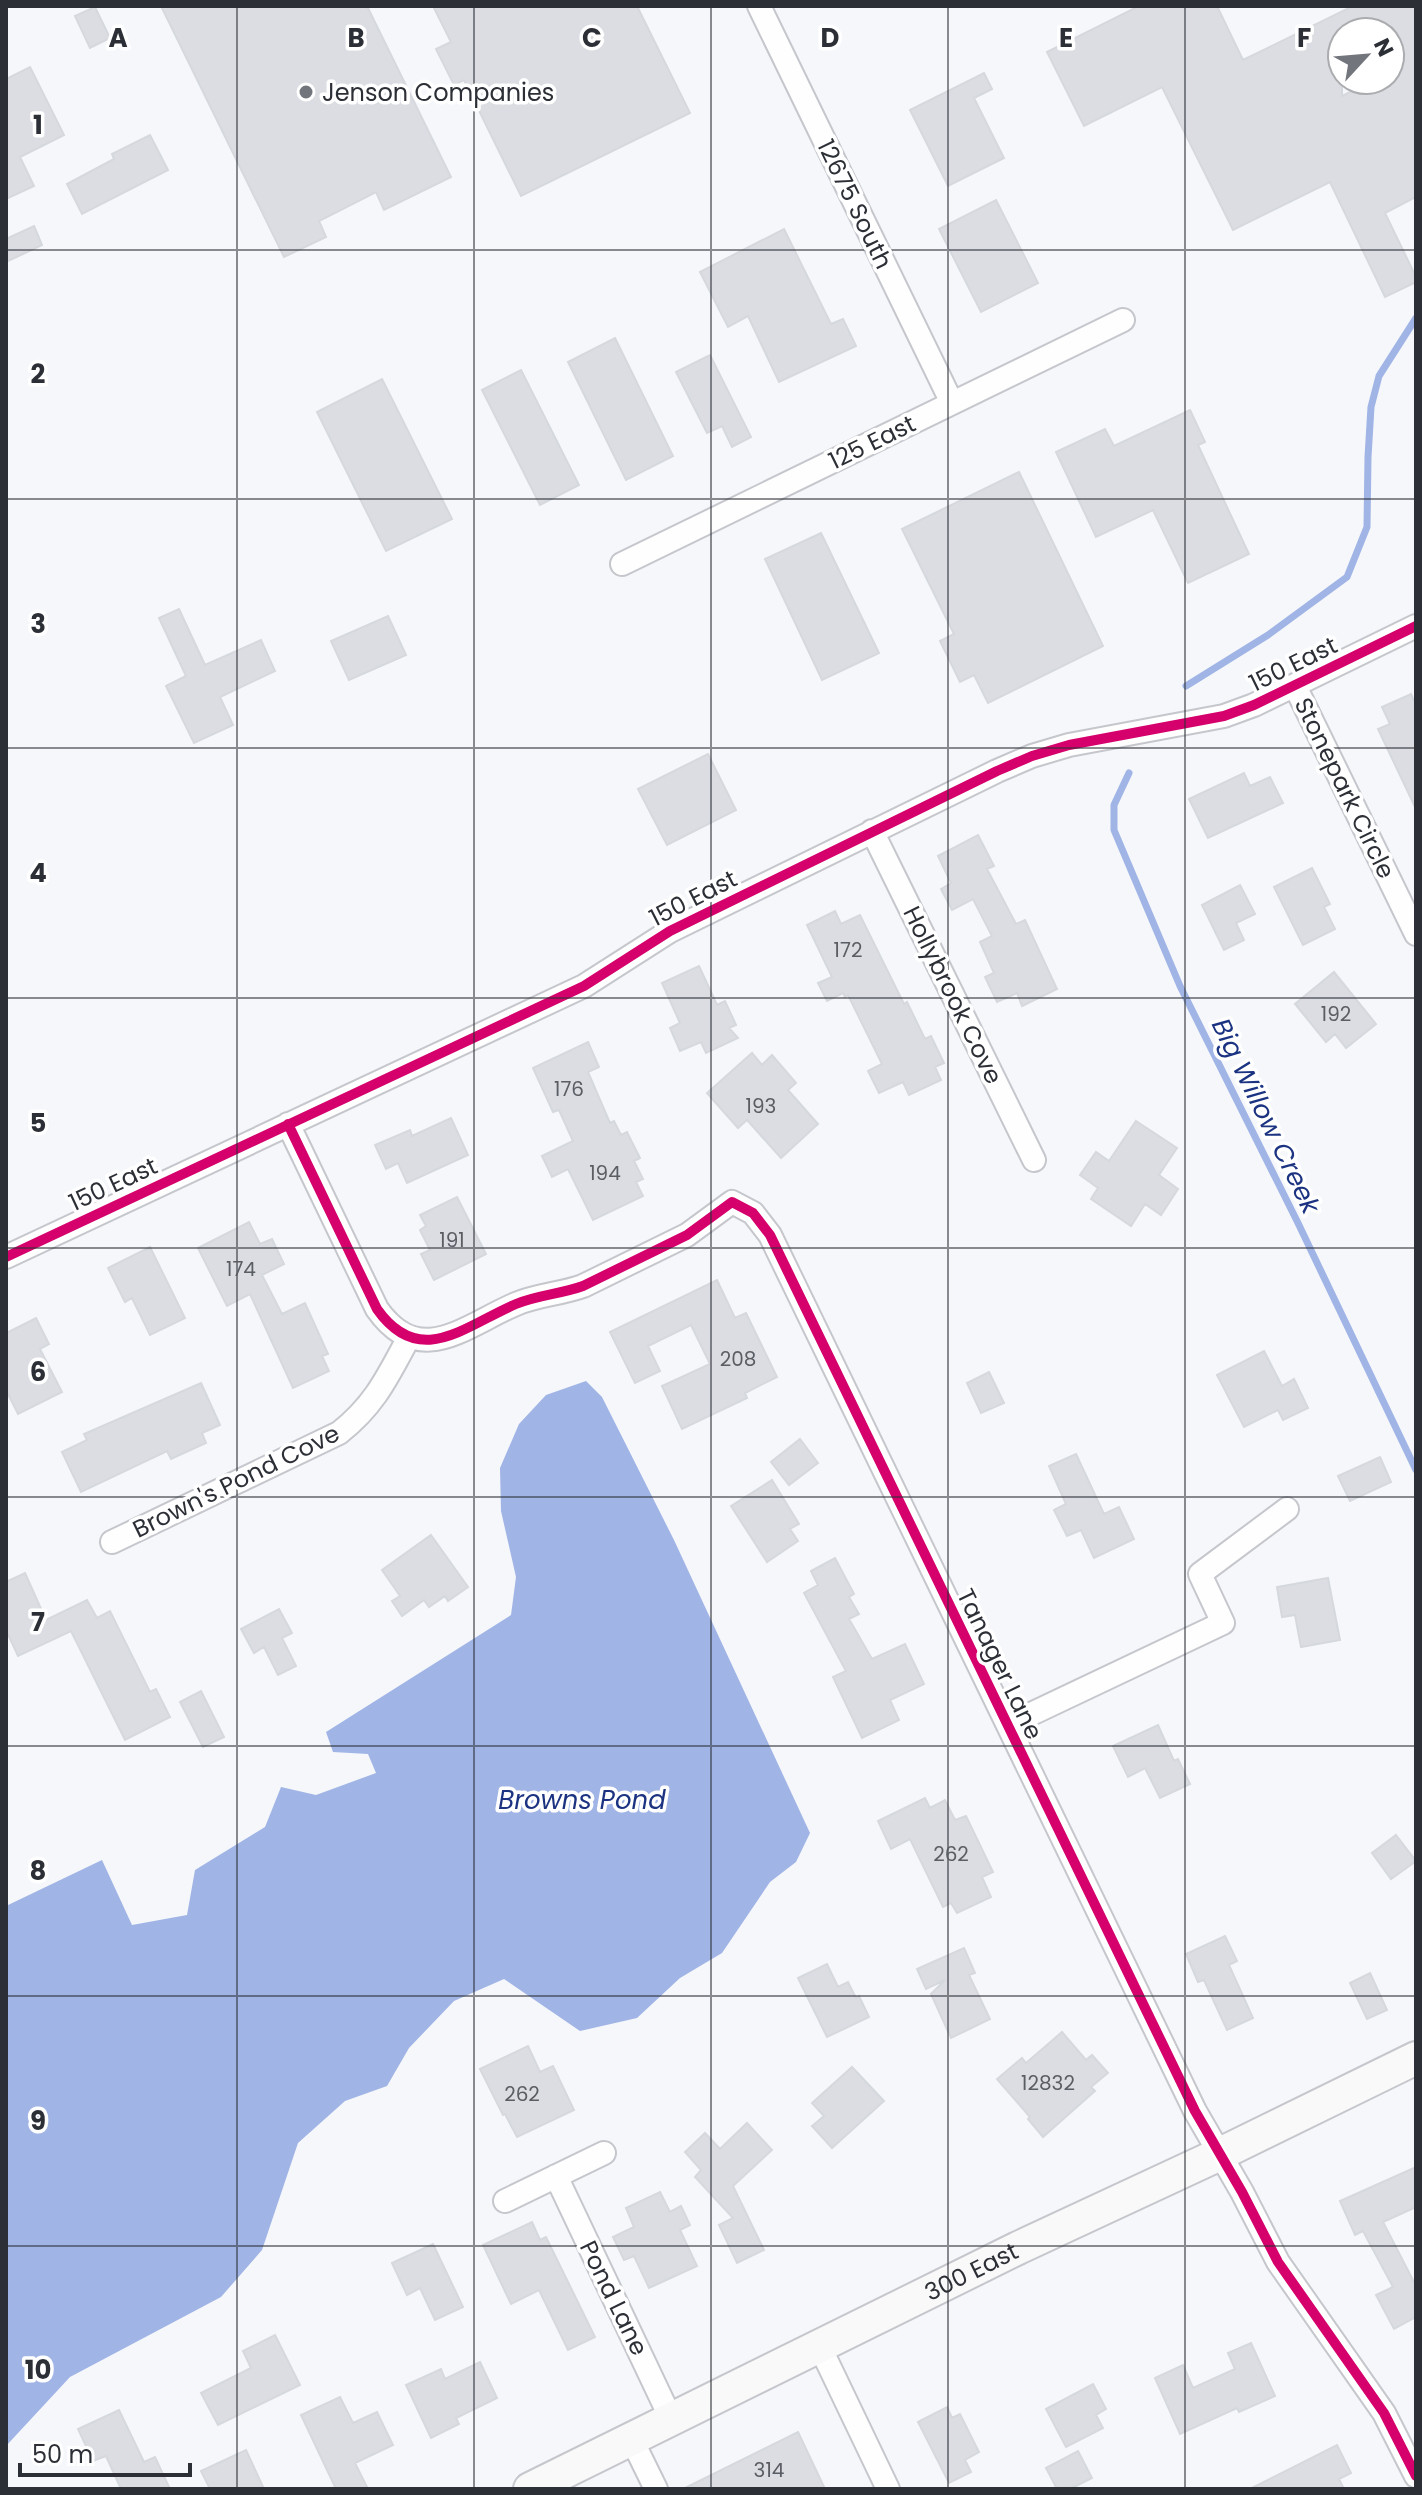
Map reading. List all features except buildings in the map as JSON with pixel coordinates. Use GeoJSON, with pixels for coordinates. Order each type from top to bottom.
{"type":"FeatureCollection","features":[{"type":"Feature","properties":{"kind":"main road","name":"300 East"},"geometry":{"type":"LineString","coordinates":[[530,2489],[1018,2248],[1416,2058]]}},
{"type":"Feature","properties":{"kind":"street","name":"12675 South"},"geometry":{"type":"LineString","coordinates":[[759,6],[952,403]]}},
{"type":"Feature","properties":{"kind":"street","name":"125 East"},"geometry":{"type":"LineString","coordinates":[[622,564],[1123,320]]}},
{"type":"Feature","properties":{"kind":"street","name":"150 East"},"geometry":{"type":"LineString","coordinates":[[6,1257],[584,986],[670,931],[1032,756],[1069,745],[1224,716],[1295,686],[1416,626]]}},
{"type":"Feature","properties":{"kind":"street","name":"Stonepark Circle"},"geometry":{"type":"LineString","coordinates":[[1295,686],[1416,934]]}},
{"type":"Feature","properties":{"kind":"street","name":"Hollybrook Cove"},"geometry":{"type":"LineString","coordinates":[[872,831],[1034,1160]]}},
{"type":"Feature","properties":{"kind":"street"},"geometry":{"type":"LineString","coordinates":[[288,1124],[377,1309],[386,1321],[409,1337]]}},
{"type":"Feature","properties":{"kind":"street","name":"Tanager Lane"},"geometry":{"type":"LineString","coordinates":[[409,1337],[443,1339],[516,1304],[583,1286],[687,1235],[732,1202],[753,1213],[770,1235],[1195,2111],[1278,2262],[1384,2413],[1416,2476]]}},
{"type":"Feature","properties":{"kind":"street","name":"Brown's Pond Cove"},"geometry":{"type":"LineString","coordinates":[[112,1542],[339,1433],[361,1415],[378,1394],[409,1337]]}},
{"type":"Feature","properties":{"kind":"street"},"geometry":{"type":"LineString","coordinates":[[1008,1725],[1223,1623],[1200,1574],[1287,1509]]}},
{"type":"Feature","properties":{"kind":"street"},"geometry":{"type":"LineString","coordinates":[[505,2201],[604,2153]]}},
{"type":"Feature","properties":{"kind":"street","name":"Pond Lane"},"geometry":{"type":"LineString","coordinates":[[556,2176],[672,2421]]}},
{"type":"Feature","properties":{"kind":"street"},"geometry":{"type":"LineString","coordinates":[[820,2347],[888,2489]]}},
{"type":"Feature","properties":{"kind":"street"},"geometry":{"type":"LineString","coordinates":[[632,2440],[656,2489]]}},
{"type":"Feature","properties":{"kind":"water","name":"Browns Pond"},"geometry":{"type":"Polygon","coordinates":[[[586,1381],[602,1397],[674,1540],[810,1833],[796,1862],[770,1882],[722,1953],[680,1978],[637,2018],[580,2031],[504,1979],[454,2001],[409,2048],[387,2086],[345,2101],[298,2143],[262,2250],[221,2297],[70,2377],[6,2446],[6,1906],[102,1860],[132,1925],[187,1915],[195,1870],[265,1827],[281,1787],[316,1795],[376,1773],[368,1754],[333,1752],[326,1732],[511,1615],[516,1577],[501,1511],[500,1468],[519,1424],[546,1395],[586,1381]]]}},
{"type":"Feature","properties":{"kind":"waterway","name":"Big Willow Creek"},"geometry":{"type":"LineString","coordinates":[[1186,686],[1268,635],[1347,577],[1367,527],[1371,407],[1379,376],[1416,318]]}},
{"type":"Feature","properties":{"kind":"waterway","name":"Big Willow Creek"},"geometry":{"type":"LineString","coordinates":[[1129,773],[1114,805],[1114,830],[1180,986],[1416,1470]]}},
{"type":"Feature","properties":{"kind":"cycle path"},"geometry":{"type":"LineString","coordinates":[[6,1257],[584,986],[670,931],[997,771],[1069,745],[1224,716],[1254,705],[1416,626]]}},
{"type":"Feature","properties":{"kind":"cycle path"},"geometry":{"type":"LineString","coordinates":[[288,1124],[377,1309],[393,1327],[410,1337],[427,1340],[444,1337],[524,1301],[583,1286],[687,1235],[732,1202],[753,1213],[770,1235],[1195,2111],[1278,2262],[1384,2413],[1416,2476]]}},
{"type":"Feature","properties":{"kind":"place","name":"Jenson Companies"},"geometry":{"type":"Point","coordinates":[306,92]}}]}
